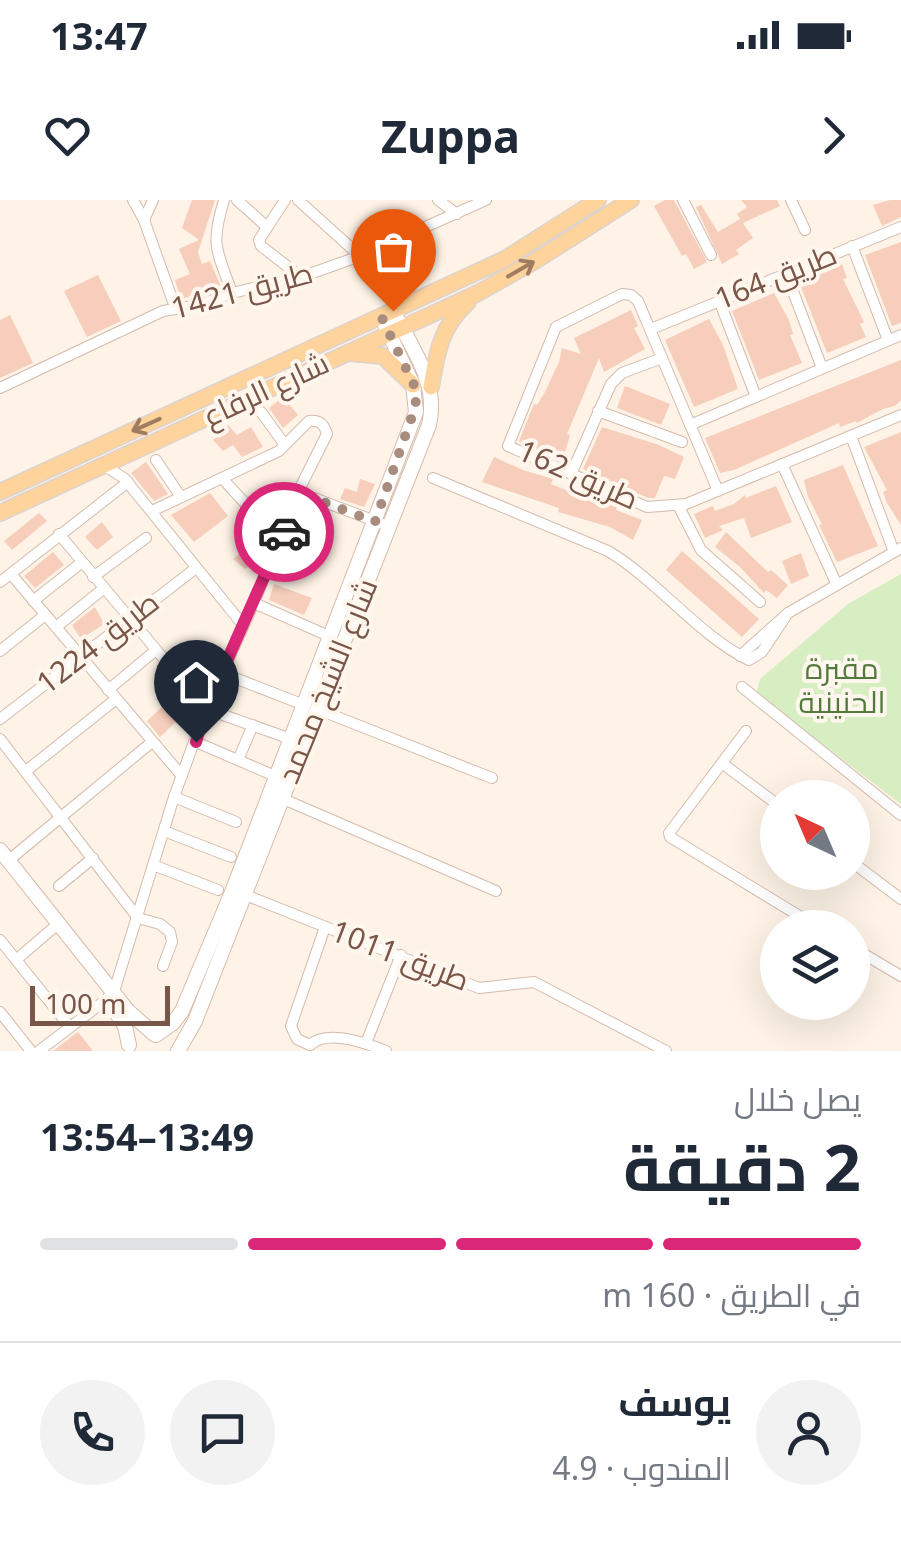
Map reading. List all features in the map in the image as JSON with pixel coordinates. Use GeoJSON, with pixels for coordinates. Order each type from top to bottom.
{"type":"FeatureCollection","features":[{"type":"Feature","properties":{"kind":"main road"},"geometry":{"type":"LineString","coordinates":[[548,232],[560,216],[564,200]]}},
{"type":"Feature","properties":{"kind":"main road","name":"شارع الرفاع"},"geometry":{"type":"LineString","coordinates":[[0,492],[505,259],[591,207],[631,200]]}},
{"type":"Feature","properties":{"kind":"main road","name":"شارع الرفاع"},"geometry":{"type":"LineString","coordinates":[[0,513],[478,293],[535,261],[591,207]]}},
{"type":"Feature","properties":{"kind":"main road"},"geometry":{"type":"LineString","coordinates":[[431,386],[446,325],[478,293]]}},
{"type":"Feature","properties":{"kind":"main road"},"geometry":{"type":"LineString","coordinates":[[346,352],[383,356],[414,385]]}},
{"type":"Feature","properties":{"kind":"street"},"geometry":{"type":"LineString","coordinates":[[134,200],[175,307]]}},
{"type":"Feature","properties":{"kind":"street"},"geometry":{"type":"LineString","coordinates":[[144,220],[153,200]]}},
{"type":"Feature","properties":{"kind":"street"},"geometry":{"type":"LineString","coordinates":[[224,200],[215,231],[215,247],[232,293]]}},
{"type":"Feature","properties":{"kind":"street"},"geometry":{"type":"LineString","coordinates":[[237,200],[266,226]]}},
{"type":"Feature","properties":{"kind":"street"},"geometry":{"type":"LineString","coordinates":[[286,200],[259,240],[261,246],[300,277]]}},
{"type":"Feature","properties":{"kind":"street"},"geometry":{"type":"LineString","coordinates":[[298,200],[360,256]]}},
{"type":"Feature","properties":{"kind":"street"},"geometry":{"type":"LineString","coordinates":[[438,200],[457,214]]}},
{"type":"Feature","properties":{"kind":"street","name":"طريق 1421"},"geometry":{"type":"LineString","coordinates":[[0,388],[175,307],[200,305],[300,277],[360,256],[486,200]]}},
{"type":"Feature","properties":{"kind":"street"},"geometry":{"type":"LineString","coordinates":[[683,200],[710,255]]}},
{"type":"Feature","properties":{"kind":"street"},"geometry":{"type":"LineString","coordinates":[[791,200],[805,230]]}},
{"type":"Feature","properties":{"kind":"street","name":"طريق 164"},"geometry":{"type":"LineString","coordinates":[[651,329],[901,226]]}},
{"type":"Feature","properties":{"kind":"street"},"geometry":{"type":"LineString","coordinates":[[852,246],[888,340]]}},
{"type":"Feature","properties":{"kind":"street"},"geometry":{"type":"LineString","coordinates":[[786,273],[822,368]]}},
{"type":"Feature","properties":{"kind":"street","name":"طريق 162"},"geometry":{"type":"LineString","coordinates":[[651,329],[638,302],[631,295],[622,294],[556,327],[507,441],[512,449],[648,507],[678,505],[901,415]]}},
{"type":"Feature","properties":{"kind":"street"},"geometry":{"type":"LineString","coordinates":[[718,300],[756,397]]}},
{"type":"Feature","properties":{"kind":"street"},"geometry":{"type":"LineString","coordinates":[[387,314],[431,386]]}},
{"type":"Feature","properties":{"kind":"street"},"geometry":{"type":"LineString","coordinates":[[651,329],[718,491]]}},
{"type":"Feature","properties":{"kind":"street"},"geometry":{"type":"LineString","coordinates":[[396,331],[414,385]]}},
{"type":"Feature","properties":{"kind":"street"},"geometry":{"type":"LineString","coordinates":[[690,424],[901,335]]}},
{"type":"Feature","properties":{"kind":"street"},"geometry":{"type":"LineString","coordinates":[[571,474],[604,394],[622,373],[662,358]]}},
{"type":"Feature","properties":{"kind":"street","name":"شارع الشيخ محمد"},"geometry":{"type":"LineString","coordinates":[[177,1051],[195,1020],[281,798],[331,637],[416,412],[414,385]]}},
{"type":"Feature","properties":{"kind":"street","name":"شارع الشيخ محمد"},"geometry":{"type":"LineString","coordinates":[[155,1034],[174,1023],[182,1011],[291,740],[311,707],[391,527],[428,425],[433,407],[431,386]]}},
{"type":"Feature","properties":{"kind":"street"},"geometry":{"type":"LineString","coordinates":[[598,411],[682,442]]}},
{"type":"Feature","properties":{"kind":"street"},"geometry":{"type":"LineString","coordinates":[[262,412],[285,444]]}},
{"type":"Feature","properties":{"kind":"street"},"geometry":{"type":"LineString","coordinates":[[39,1051],[70,1028],[105,990],[125,955],[206,708],[326,434],[324,426],[319,421],[309,421],[279,451],[152,511]]}},
{"type":"Feature","properties":{"kind":"street"},"geometry":{"type":"LineString","coordinates":[[432,478],[608,550],[740,656],[788,613],[898,550],[851,436]]}},
{"type":"Feature","properties":{"kind":"street"},"geometry":{"type":"LineString","coordinates":[[125,455],[126,480]]}},
{"type":"Feature","properties":{"kind":"street"},"geometry":{"type":"LineString","coordinates":[[156,460],[181,497]]}},
{"type":"Feature","properties":{"kind":"street"},"geometry":{"type":"LineString","coordinates":[[782,464],[838,585]]}},
{"type":"Feature","properties":{"kind":"street"},"geometry":{"type":"LineString","coordinates":[[104,465],[126,480],[243,625]]}},
{"type":"Feature","properties":{"kind":"street"},"geometry":{"type":"LineString","coordinates":[[222,478],[280,542]]}},
{"type":"Feature","properties":{"kind":"street"},"geometry":{"type":"LineString","coordinates":[[0,582],[126,480]]}},
{"type":"Feature","properties":{"kind":"street"},"geometry":{"type":"LineString","coordinates":[[298,492],[391,527]]}},
{"type":"Feature","properties":{"kind":"street"},"geometry":{"type":"LineString","coordinates":[[678,505],[700,550],[760,602]]}},
{"type":"Feature","properties":{"kind":"street"},"geometry":{"type":"LineString","coordinates":[[59,534],[206,708],[291,740]]}},
{"type":"Feature","properties":{"kind":"street"},"geometry":{"type":"LineString","coordinates":[[93,577],[146,538]]}},
{"type":"Feature","properties":{"kind":"street"},"geometry":{"type":"LineString","coordinates":[[34,601],[81,563]]}},
{"type":"Feature","properties":{"kind":"street","name":"طريق 1224"},"geometry":{"type":"LineString","coordinates":[[0,719],[196,568]]}},
{"type":"Feature","properties":{"kind":"street"},"geometry":{"type":"LineString","coordinates":[[11,574],[182,776]]}},
{"type":"Feature","properties":{"kind":"street"},"geometry":{"type":"LineString","coordinates":[[56,628],[104,589]]}},
{"type":"Feature","properties":{"kind":"street"},"geometry":{"type":"LineString","coordinates":[[254,603],[331,637]]}},
{"type":"Feature","properties":{"kind":"street"},"geometry":{"type":"LineString","coordinates":[[0,651],[46,615]]}},
{"type":"Feature","properties":{"kind":"street"},"geometry":{"type":"LineString","coordinates":[[26,771],[156,650]]}},
{"type":"Feature","properties":{"kind":"street"},"geometry":{"type":"LineString","coordinates":[[222,674],[492,778]]}},
{"type":"Feature","properties":{"kind":"street"},"geometry":{"type":"LineString","coordinates":[[742,687],[901,815]]}},
{"type":"Feature","properties":{"kind":"street"},"geometry":{"type":"LineString","coordinates":[[238,760],[253,725]]}},
{"type":"Feature","properties":{"kind":"street"},"geometry":{"type":"LineString","coordinates":[[746,731],[669,832],[670,837],[790,910]]}},
{"type":"Feature","properties":{"kind":"street"},"geometry":{"type":"LineString","coordinates":[[0,738],[138,918],[160,924],[170,932],[172,942],[163,966]]}},
{"type":"Feature","properties":{"kind":"street"},"geometry":{"type":"LineString","coordinates":[[3,858],[152,742]]}},
{"type":"Feature","properties":{"kind":"street"},"geometry":{"type":"LineString","coordinates":[[196,742],[276,776]]}},
{"type":"Feature","properties":{"kind":"street"},"geometry":{"type":"LineString","coordinates":[[723,764],[760,792]]}},
{"type":"Feature","properties":{"kind":"street"},"geometry":{"type":"LineString","coordinates":[[174,797],[236,822]]}},
{"type":"Feature","properties":{"kind":"street"},"geometry":{"type":"LineString","coordinates":[[281,798],[496,891]]}},
{"type":"Feature","properties":{"kind":"street"},"geometry":{"type":"LineString","coordinates":[[164,830],[232,857]]}},
{"type":"Feature","properties":{"kind":"street"},"geometry":{"type":"LineString","coordinates":[[3,858],[52,930],[105,990],[177,1051]]}},
{"type":"Feature","properties":{"kind":"street"},"geometry":{"type":"LineString","coordinates":[[3,858],[105,990],[125,1026],[127,1048]]}},
{"type":"Feature","properties":{"kind":"street"},"geometry":{"type":"LineString","coordinates":[[59,886],[93,858]]}},
{"type":"Feature","properties":{"kind":"street"},"geometry":{"type":"LineString","coordinates":[[153,865],[218,890]]}},
{"type":"Feature","properties":{"kind":"street"},"geometry":{"type":"LineString","coordinates":[[870,876],[901,899]]}},
{"type":"Feature","properties":{"kind":"street","name":"طريق 1011"},"geometry":{"type":"LineString","coordinates":[[243,894],[479,988],[534,982],[666,1051]]}},
{"type":"Feature","properties":{"kind":"street"},"geometry":{"type":"LineString","coordinates":[[325,927],[292,1026],[297,1039],[310,1048],[318,1038],[329,1046],[366,1044],[386,1051]]}},
{"type":"Feature","properties":{"kind":"street"},"geometry":{"type":"LineString","coordinates":[[16,960],[52,930]]}},
{"type":"Feature","properties":{"kind":"street"},"geometry":{"type":"LineString","coordinates":[[0,940],[70,1028]]}},
{"type":"Feature","properties":{"kind":"street"},"geometry":{"type":"LineString","coordinates":[[366,1044],[402,955]]}},
{"type":"Feature","properties":{"kind":"street"},"geometry":{"type":"LineString","coordinates":[[870,958],[901,976]]}},
{"type":"Feature","properties":{"kind":"street"},"geometry":{"type":"LineString","coordinates":[[0,1012],[31,1051]]}},
{"type":"Feature","properties":{"kind":"street"},"geometry":{"type":"LineString","coordinates":[[127,1048],[145,1035],[155,1034]]}},
{"type":"Feature","properties":{"kind":"green space","name":"مقبرة الحنينية"},"geometry":{"type":"Polygon","coordinates":[[[901,574],[901,804],[756,694],[760,679],[848,604],[901,574]]]}},
{"type":"Feature","properties":{"kind":"building"},"geometry":{"type":"Polygon","coordinates":[[[192,200],[215,200],[198,252],[202,264],[210,261],[221,287],[181,299],[175,280],[190,274],[179,249],[199,240],[182,228],[192,200]]]}},
{"type":"Feature","properties":{"kind":"building"},"geometry":{"type":"Polygon","coordinates":[[[674,200],[707,262],[694,269],[686,254],[682,256],[654,206],[674,200]]]}},
{"type":"Feature","properties":{"kind":"building"},"geometry":{"type":"Polygon","coordinates":[[[741,200],[777,200],[780,206],[743,223],[753,238],[736,250],[739,254],[722,264],[696,207],[701,205],[718,232],[740,219],[737,214],[747,207],[741,200]]]}},
{"type":"Feature","properties":{"kind":"building"},"geometry":{"type":"Polygon","coordinates":[[[901,200],[901,217],[882,226],[873,205],[901,200]]]}},
{"type":"Feature","properties":{"kind":"building"},"geometry":{"type":"Polygon","coordinates":[[[901,242],[901,323],[892,326],[865,255],[901,242]]]}},
{"type":"Feature","properties":{"kind":"building"},"geometry":{"type":"Polygon","coordinates":[[[842,264],[847,278],[843,279],[864,322],[860,324],[866,337],[827,353],[799,282],[842,264]]]}},
{"type":"Feature","properties":{"kind":"building"},"geometry":{"type":"Polygon","coordinates":[[[98,275],[121,321],[87,337],[64,291],[98,275]]]}},
{"type":"Feature","properties":{"kind":"building"},"geometry":{"type":"Polygon","coordinates":[[[774,293],[789,320],[793,334],[790,335],[802,363],[759,380],[732,311],[774,293]]]}},
{"type":"Feature","properties":{"kind":"building"},"geometry":{"type":"Polygon","coordinates":[[[631,310],[638,326],[634,328],[645,349],[604,372],[599,358],[567,434],[570,435],[563,460],[519,441],[534,404],[545,392],[559,362],[562,348],[581,354],[574,338],[631,310]]]}},
{"type":"Feature","properties":{"kind":"building"},"geometry":{"type":"Polygon","coordinates":[[[10,315],[33,363],[0,378],[0,320],[10,315]]]}},
{"type":"Feature","properties":{"kind":"building"},"geometry":{"type":"Polygon","coordinates":[[[709,319],[738,389],[694,407],[665,340],[709,319]]]}},
{"type":"Feature","properties":{"kind":"building"},"geometry":{"type":"Polygon","coordinates":[[[901,360],[901,400],[895,406],[857,423],[840,427],[839,423],[720,473],[705,438],[901,360]]]}},
{"type":"Feature","properties":{"kind":"building"},"geometry":{"type":"Polygon","coordinates":[[[625,386],[670,404],[661,425],[617,408],[625,386]]]}},
{"type":"Feature","properties":{"kind":"building"},"geometry":{"type":"Polygon","coordinates":[[[283,397],[298,415],[283,428],[269,408],[283,397]]]}},
{"type":"Feature","properties":{"kind":"building"},"geometry":{"type":"Polygon","coordinates":[[[228,425],[237,435],[251,427],[263,447],[242,457],[233,445],[223,451],[213,440],[228,425]]]}},
{"type":"Feature","properties":{"kind":"building"},"geometry":{"type":"Polygon","coordinates":[[[602,427],[684,457],[675,479],[664,476],[655,498],[648,498],[583,469],[602,427]]]}},
{"type":"Feature","properties":{"kind":"building"},"geometry":{"type":"Polygon","coordinates":[[[901,432],[901,525],[887,503],[883,492],[887,490],[864,447],[901,432]]]}},
{"type":"Feature","properties":{"kind":"building"},"geometry":{"type":"Polygon","coordinates":[[[494,457],[642,520],[633,540],[610,527],[558,512],[559,508],[482,482],[494,457]]]}},
{"type":"Feature","properties":{"kind":"building"},"geometry":{"type":"Polygon","coordinates":[[[146,462],[168,494],[154,501],[131,473],[146,462]]]}},
{"type":"Feature","properties":{"kind":"building"},"geometry":{"type":"Polygon","coordinates":[[[843,465],[878,546],[837,562],[804,480],[843,465]]]}},
{"type":"Feature","properties":{"kind":"building"},"geometry":{"type":"Polygon","coordinates":[[[360,479],[375,484],[364,507],[340,499],[345,488],[357,492],[360,479]]]}},
{"type":"Feature","properties":{"kind":"building"},"geometry":{"type":"Polygon","coordinates":[[[776,486],[792,522],[751,538],[744,518],[719,526],[723,530],[705,538],[694,514],[713,506],[715,511],[745,495],[746,498],[776,486]]]}},
{"type":"Feature","properties":{"kind":"building"},"geometry":{"type":"Polygon","coordinates":[[[210,493],[228,516],[194,542],[171,515],[210,493]]]}},
{"type":"Feature","properties":{"kind":"building"},"geometry":{"type":"Polygon","coordinates":[[[39,513],[47,521],[12,550],[4,541],[39,513]]]}},
{"type":"Feature","properties":{"kind":"building"},"geometry":{"type":"Polygon","coordinates":[[[102,522],[113,537],[97,550],[85,537],[102,522]]]}},
{"type":"Feature","properties":{"kind":"building"},"geometry":{"type":"Polygon","coordinates":[[[726,532],[768,572],[771,570],[788,585],[777,598],[766,590],[764,593],[715,547],[726,532]]]}},
{"type":"Feature","properties":{"kind":"building"},"geometry":{"type":"Polygon","coordinates":[[[245,549],[255,561],[245,569],[233,559],[245,549]]]}},
{"type":"Feature","properties":{"kind":"building"},"geometry":{"type":"Polygon","coordinates":[[[682,551],[759,619],[742,637],[666,570],[682,551]]]}},
{"type":"Feature","properties":{"kind":"building"},"geometry":{"type":"Polygon","coordinates":[[[53,552],[64,565],[35,588],[24,576],[53,552]]]}},
{"type":"Feature","properties":{"kind":"building"},"geometry":{"type":"Polygon","coordinates":[[[801,553],[809,576],[791,584],[782,561],[801,553]]]}},
{"type":"Feature","properties":{"kind":"building"},"geometry":{"type":"Polygon","coordinates":[[[274,584],[312,598],[304,615],[269,600],[274,584]]]}},
{"type":"Feature","properties":{"kind":"building"},"geometry":{"type":"Polygon","coordinates":[[[95,607],[104,624],[81,639],[72,625],[95,607]]]}},
{"type":"Feature","properties":{"kind":"building"},"geometry":{"type":"Polygon","coordinates":[[[167,702],[183,715],[160,737],[147,721],[167,702]]]}},
{"type":"Feature","properties":{"kind":"building"},"geometry":{"type":"Polygon","coordinates":[[[78,1032],[93,1051],[53,1051],[78,1032]]]}},
{"type":"Feature","properties":{"kind":"way so far"},"geometry":{"type":"LineString","coordinates":[[284,532],[298,492],[375,522],[416,412],[414,385],[381,316],[393,311]]}},
{"type":"Feature","properties":{"kind":"route"},"geometry":{"type":"LineString","coordinates":[[196,742],[206,708],[284,532]]}}]}
